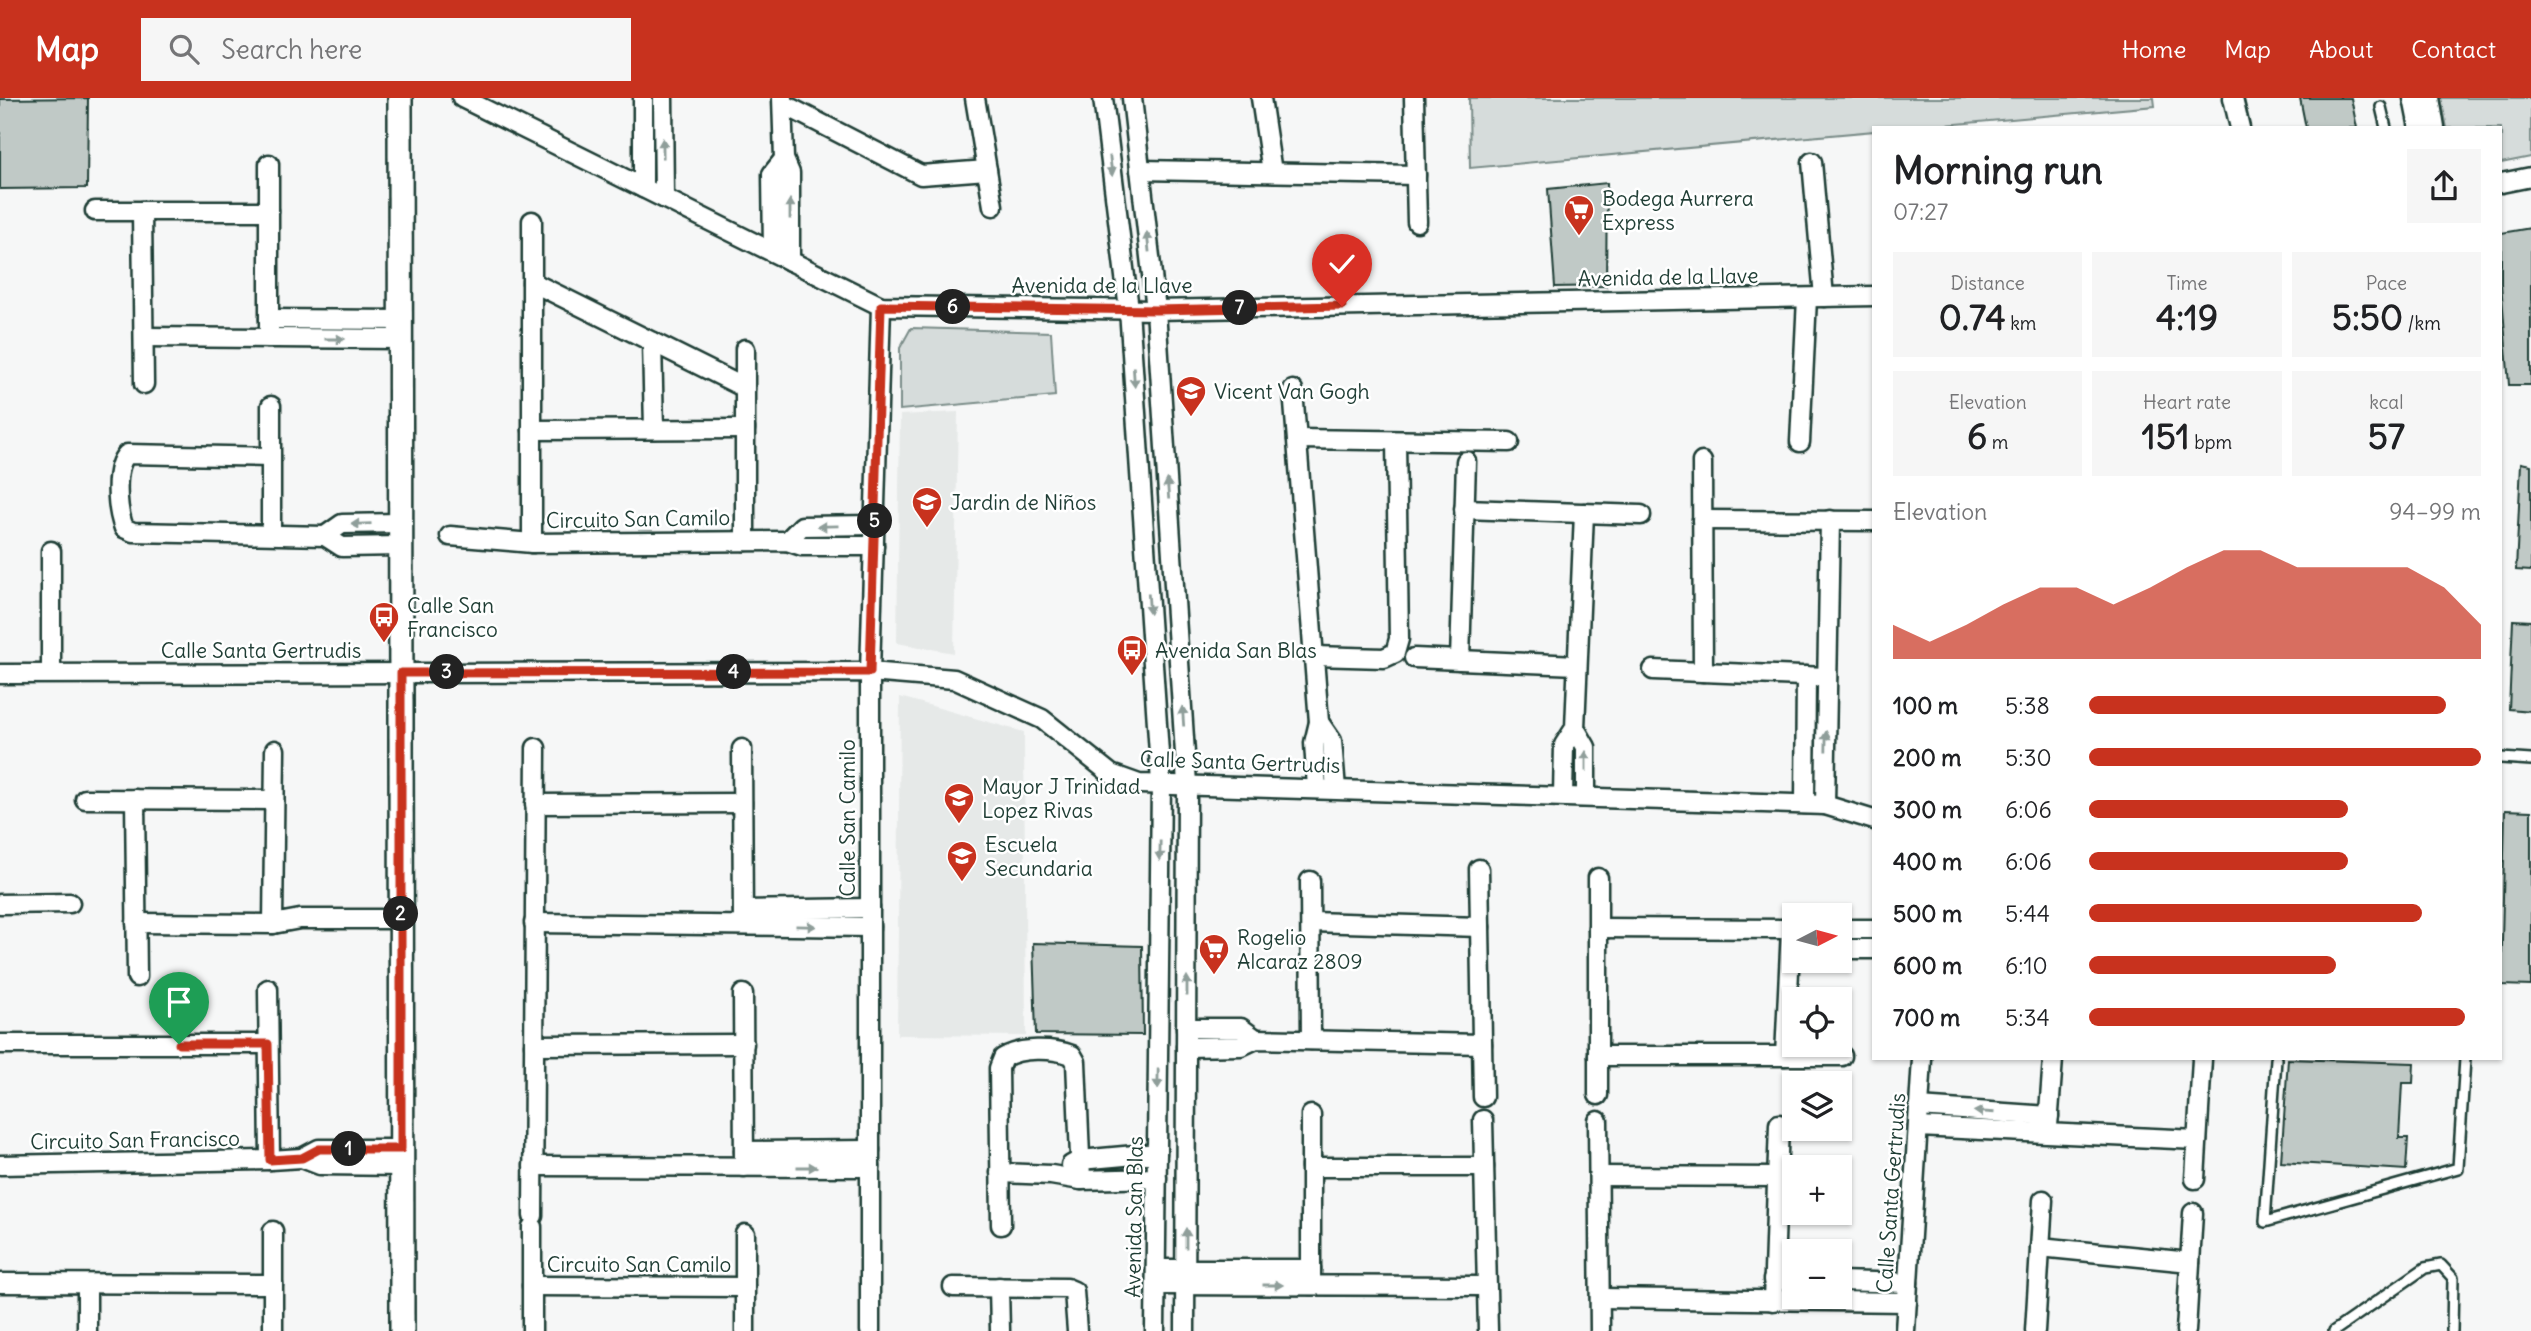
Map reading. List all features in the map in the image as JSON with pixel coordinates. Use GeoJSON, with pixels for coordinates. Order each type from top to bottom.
{"type":"FeatureCollection","features":[{"type":"Feature","properties":{"kind":"street"},"geometry":{"type":"LineString","coordinates":[[400,98],[402,1331]]}},
{"type":"Feature","properties":{"kind":"street","name":"Avenida de la Llave"},"geometry":{"type":"LineString","coordinates":[[462,98],[881,306],[1156,310],[1872,296]]}},
{"type":"Feature","properties":{"kind":"street"},"geometry":{"type":"LineString","coordinates":[[642,98],[643,188]]}},
{"type":"Feature","properties":{"kind":"street"},"geometry":{"type":"LineString","coordinates":[[663,98],[664,198]]}},
{"type":"Feature","properties":{"kind":"street"},"geometry":{"type":"LineString","coordinates":[[975,98],[992,205]]}},
{"type":"Feature","properties":{"kind":"street","name":"Avenida San Blas"},"geometry":{"type":"LineString","coordinates":[[1103,98],[1129,309],[1161,783],[1155,1331]]}},
{"type":"Feature","properties":{"kind":"street"},"geometry":{"type":"LineString","coordinates":[[1132,98],[1156,310],[1187,784],[1185,1331]]}},
{"type":"Feature","properties":{"kind":"street"},"geometry":{"type":"LineString","coordinates":[[1261,98],[1272,173]]}},
{"type":"Feature","properties":{"kind":"street"},"geometry":{"type":"LineString","coordinates":[[1414,98],[1417,222]]}},
{"type":"Feature","properties":{"kind":"street"},"geometry":{"type":"LineString","coordinates":[[2233,98],[2240,126]]}},
{"type":"Feature","properties":{"kind":"street"},"geometry":{"type":"LineString","coordinates":[[2413,98],[2419,126]]}},
{"type":"Feature","properties":{"kind":"street"},"geometry":{"type":"LineString","coordinates":[[2430,98],[2435,126]]}},
{"type":"Feature","properties":{"kind":"street"},"geometry":{"type":"LineString","coordinates":[[790,261],[790,173],[784,159],[783,101],[922,175],[987,170]]}},
{"type":"Feature","properties":{"kind":"street"},"geometry":{"type":"LineString","coordinates":[[773,252],[772,174],[784,159]]}},
{"type":"Feature","properties":{"kind":"street"},"geometry":{"type":"LineString","coordinates":[[1800,442],[1816,298],[1812,162]]}},
{"type":"Feature","properties":{"kind":"street"},"geometry":{"type":"LineString","coordinates":[[268,164],[269,338]]}},
{"type":"Feature","properties":{"kind":"street"},"geometry":{"type":"LineString","coordinates":[[1140,170],[1416,176]]}},
{"type":"Feature","properties":{"kind":"street"},"geometry":{"type":"LineString","coordinates":[[2502,183],[2531,177]]}},
{"type":"Feature","properties":{"kind":"street"},"geometry":{"type":"LineString","coordinates":[[95,211],[269,211]]}},
{"type":"Feature","properties":{"kind":"street"},"geometry":{"type":"LineString","coordinates":[[142,211],[144,384]]}},
{"type":"Feature","properties":{"kind":"street","name":"Circuito San Camilo"},"geometry":{"type":"LineString","coordinates":[[532,220],[532,543]]}},
{"type":"Feature","properties":{"kind":"street"},"geometry":{"type":"LineString","coordinates":[[532,282],[745,388]]}},
{"type":"Feature","properties":{"kind":"street","name":"Calle San Camilo"},"geometry":{"type":"LineString","coordinates":[[870,1331],[870,672],[881,306]]}},
{"type":"Feature","properties":{"kind":"street"},"geometry":{"type":"LineString","coordinates":[[269,320],[400,329]]}},
{"type":"Feature","properties":{"kind":"street"},"geometry":{"type":"LineString","coordinates":[[144,337],[269,338],[400,329]]}},
{"type":"Feature","properties":{"kind":"street"},"geometry":{"type":"LineString","coordinates":[[652,342],[654,429]]}},
{"type":"Feature","properties":{"kind":"street","name":"Circuito San Camilo"},"geometry":{"type":"LineString","coordinates":[[745,349],[745,541]]}},
{"type":"Feature","properties":{"kind":"street"},"geometry":{"type":"LineString","coordinates":[[1293,390],[1319,722],[1314,743],[1317,788]]}},
{"type":"Feature","properties":{"kind":"street"},"geometry":{"type":"LineString","coordinates":[[271,406],[271,534]]}},
{"type":"Feature","properties":{"kind":"street"},"geometry":{"type":"LineString","coordinates":[[532,430],[745,429]]}},
{"type":"Feature","properties":{"kind":"street"},"geometry":{"type":"LineString","coordinates":[[1297,439],[1509,442]]}},
{"type":"Feature","properties":{"kind":"street"},"geometry":{"type":"LineString","coordinates":[[1314,656],[1384,658],[1395,653],[1399,639],[1396,440]]}},
{"type":"Feature","properties":{"kind":"street"},"geometry":{"type":"LineString","coordinates":[[271,457],[133,452],[127,454],[119,465],[121,514],[128,531],[325,536],[342,524],[400,534]]}},
{"type":"Feature","properties":{"kind":"street"},"geometry":{"type":"LineString","coordinates":[[1461,660],[1466,461]]}},
{"type":"Feature","properties":{"kind":"street"},"geometry":{"type":"LineString","coordinates":[[1702,462],[1703,672]]}},
{"type":"Feature","properties":{"kind":"street"},"geometry":{"type":"LineString","coordinates":[[1464,509],[1641,515]]}},
{"type":"Feature","properties":{"kind":"street"},"geometry":{"type":"LineString","coordinates":[[1563,796],[1564,745],[1575,728],[1584,513]]}},
{"type":"Feature","properties":{"kind":"street"},"geometry":{"type":"LineString","coordinates":[[1702,520],[1872,521]]}},
{"type":"Feature","properties":{"kind":"street"},"geometry":{"type":"LineString","coordinates":[[1825,805],[1830,520]]}},
{"type":"Feature","properties":{"kind":"street","name":"Circuito San Camilo"},"geometry":{"type":"LineString","coordinates":[[787,541],[802,526],[874,525]]}},
{"type":"Feature","properties":{"kind":"street","name":"Circuito San Camilo"},"geometry":{"type":"LineString","coordinates":[[450,536],[532,543],[787,541],[803,546],[874,546]]}},
{"type":"Feature","properties":{"kind":"street"},"geometry":{"type":"LineString","coordinates":[[51,551],[51,673]]}},
{"type":"Feature","properties":{"kind":"street"},"geometry":{"type":"LineString","coordinates":[[1414,658],[1577,665]]}},
{"type":"Feature","properties":{"kind":"street"},"geometry":{"type":"LineString","coordinates":[[1653,670],[1827,677]]}},
{"type":"Feature","properties":{"kind":"street","name":"Calle Santa Gertrudis"},"geometry":{"type":"LineString","coordinates":[[0,674],[870,672],[954,679],[1042,719],[1111,774],[1139,784],[1805,804],[1825,805],[1872,817]]}},
{"type":"Feature","properties":{"kind":"street"},"geometry":{"type":"LineString","coordinates":[[1805,804],[1806,676]]}},
{"type":"Feature","properties":{"kind":"street"},"geometry":{"type":"LineString","coordinates":[[1319,722],[1332,741],[1336,789]]}},
{"type":"Feature","properties":{"kind":"street"},"geometry":{"type":"LineString","coordinates":[[1575,728],[1586,747],[1586,797]]}},
{"type":"Feature","properties":{"kind":"street","name":"Circuito San Camilo"},"geometry":{"type":"LineString","coordinates":[[532,1331],[536,748]]}},
{"type":"Feature","properties":{"kind":"street"},"geometry":{"type":"LineString","coordinates":[[742,749],[743,917]]}},
{"type":"Feature","properties":{"kind":"street"},"geometry":{"type":"LineString","coordinates":[[273,924],[275,750]]}},
{"type":"Feature","properties":{"kind":"street"},"geometry":{"type":"LineString","coordinates":[[85,799],[274,800]]}},
{"type":"Feature","properties":{"kind":"street"},"geometry":{"type":"LineString","coordinates":[[135,799],[137,977]]}},
{"type":"Feature","properties":{"kind":"street"},"geometry":{"type":"LineString","coordinates":[[535,804],[742,803]]}},
{"type":"Feature","properties":{"kind":"street"},"geometry":{"type":"LineString","coordinates":[[1479,869],[1483,1097]]}},
{"type":"Feature","properties":{"kind":"street"},"geometry":{"type":"LineString","coordinates":[[1598,878],[1598,1096]]}},
{"type":"Feature","properties":{"kind":"street"},"geometry":{"type":"LineString","coordinates":[[1310,881],[1311,1040]]}},
{"type":"Feature","properties":{"kind":"street"},"geometry":{"type":"LineString","coordinates":[[0,904],[70,903]]}},
{"type":"Feature","properties":{"kind":"street"},"geometry":{"type":"LineString","coordinates":[[534,923],[743,917],[870,918]]}},
{"type":"Feature","properties":{"kind":"street"},"geometry":{"type":"LineString","coordinates":[[136,923],[273,924],[300,919],[401,919]]}},
{"type":"Feature","properties":{"kind":"street"},"geometry":{"type":"LineString","coordinates":[[1311,922],[1480,927]]}},
{"type":"Feature","properties":{"kind":"street"},"geometry":{"type":"LineString","coordinates":[[1598,928],[1782,929]]}},
{"type":"Feature","properties":{"kind":"street"},"geometry":{"type":"LineString","coordinates":[[1852,929],[1872,929]]}},
{"type":"Feature","properties":{"kind":"street"},"geometry":{"type":"LineString","coordinates":[[1852,948],[1872,949]]}},
{"type":"Feature","properties":{"kind":"street","name":"Circuito San Francisco"},"geometry":{"type":"LineString","coordinates":[[268,989],[270,1160]]}},
{"type":"Feature","properties":{"kind":"street"},"geometry":{"type":"LineString","coordinates":[[743,994],[744,1159]]}},
{"type":"Feature","properties":{"kind":"street"},"geometry":{"type":"LineString","coordinates":[[1186,1028],[1241,1028],[1256,1039]]}},
{"type":"Feature","properties":{"kind":"street"},"geometry":{"type":"LineString","coordinates":[[1186,1046],[1241,1046],[1256,1039],[1482,1044]]}},
{"type":"Feature","properties":{"kind":"street"},"geometry":{"type":"LineString","coordinates":[[0,1044],[268,1044]]}},
{"type":"Feature","properties":{"kind":"street"},"geometry":{"type":"LineString","coordinates":[[534,1045],[744,1044]]}},
{"type":"Feature","properties":{"kind":"street"},"geometry":{"type":"LineString","coordinates":[[1000,1225],[999,1068],[1003,1058],[1013,1052],[1062,1051],[1072,1055],[1076,1062],[1081,1180]]}},
{"type":"Feature","properties":{"kind":"street"},"geometry":{"type":"LineString","coordinates":[[1598,1056],[1782,1056]]}},
{"type":"Feature","properties":{"kind":"street","name":"Calle Santa Gertrudis"},"geometry":{"type":"LineString","coordinates":[[1905,1331],[1922,1060]]}},
{"type":"Feature","properties":{"kind":"street"},"geometry":{"type":"LineString","coordinates":[[2048,1124],[2053,1060]]}},
{"type":"Feature","properties":{"kind":"street"},"geometry":{"type":"LineString","coordinates":[[2195,1179],[2202,1060]]}},
{"type":"Feature","properties":{"kind":"street"},"geometry":{"type":"LineString","coordinates":[[1919,1107],[2197,1140]]}},
{"type":"Feature","properties":{"kind":"street"},"geometry":{"type":"LineString","coordinates":[[1311,1115],[1311,1277]]}},
{"type":"Feature","properties":{"kind":"street"},"geometry":{"type":"LineString","coordinates":[[1483,1120],[1488,1331]]}},
{"type":"Feature","properties":{"kind":"street"},"geometry":{"type":"LineString","coordinates":[[1598,1121],[1600,1331]]}},
{"type":"Feature","properties":{"kind":"street"},"geometry":{"type":"LineString","coordinates":[[1773,1301],[1779,1124]]}},
{"type":"Feature","properties":{"kind":"street"},"geometry":{"type":"LineString","coordinates":[[1918,1127],[2048,1124]]}},
{"type":"Feature","properties":{"kind":"street","name":"Circuito San Francisco"},"geometry":{"type":"LineString","coordinates":[[0,1165],[270,1160],[302,1158],[319,1149],[401,1157]]}},
{"type":"Feature","properties":{"kind":"street"},"geometry":{"type":"LineString","coordinates":[[1051,1175],[1080,1160],[1157,1153]]}},
{"type":"Feature","properties":{"kind":"street"},"geometry":{"type":"LineString","coordinates":[[533,1166],[870,1158]]}},
{"type":"Feature","properties":{"kind":"street"},"geometry":{"type":"LineString","coordinates":[[1311,1167],[1484,1167]]}},
{"type":"Feature","properties":{"kind":"street"},"geometry":{"type":"LineString","coordinates":[[1000,1173],[1051,1175],[1081,1180],[1157,1178]]}},
{"type":"Feature","properties":{"kind":"street"},"geometry":{"type":"LineString","coordinates":[[1599,1176],[1777,1177]]}},
{"type":"Feature","properties":{"kind":"street"},"geometry":{"type":"LineString","coordinates":[[2035,1331],[2043,1200]]}},
{"type":"Feature","properties":{"kind":"street"},"geometry":{"type":"LineString","coordinates":[[2186,1331],[2193,1213]]}},
{"type":"Feature","properties":{"kind":"street"},"geometry":{"type":"LineString","coordinates":[[273,1230],[273,1331]]}},
{"type":"Feature","properties":{"kind":"street","name":"Circuito San Camilo"},"geometry":{"type":"LineString","coordinates":[[745,1234],[746,1331]]}},
{"type":"Feature","properties":{"kind":"street"},"geometry":{"type":"LineString","coordinates":[[2040,1247],[2190,1262]]}},
{"type":"Feature","properties":{"kind":"street"},"geometry":{"type":"LineString","coordinates":[[1156,1277],[1311,1277],[1486,1286]]}},
{"type":"Feature","properties":{"kind":"street"},"geometry":{"type":"LineString","coordinates":[[1773,1280],[1782,1280]]}},
{"type":"Feature","properties":{"kind":"street"},"geometry":{"type":"LineString","coordinates":[[1852,1282],[1908,1283]]}},
{"type":"Feature","properties":{"kind":"street"},"geometry":{"type":"LineString","coordinates":[[0,1283],[273,1284]]}},
{"type":"Feature","properties":{"kind":"street"},"geometry":{"type":"LineString","coordinates":[[87,1285],[87,1331]]}},
{"type":"Feature","properties":{"kind":"street","name":"Circuito San Camilo"},"geometry":{"type":"LineString","coordinates":[[532,1286],[745,1287]]}},
{"type":"Feature","properties":{"kind":"street"},"geometry":{"type":"LineString","coordinates":[[953,1287],[1067,1288],[1074,1292],[1077,1331]]}},
{"type":"Feature","properties":{"kind":"street"},"geometry":{"type":"LineString","coordinates":[[999,1287],[1000,1331]]}},
{"type":"Feature","properties":{"kind":"street"},"geometry":{"type":"LineString","coordinates":[[1600,1298],[1907,1302]]}},
{"type":"Feature","properties":{"kind":"lane"},"geometry":{"type":"LineString","coordinates":[[2381,107],[2386,126]]}},
{"type":"Feature","properties":{"kind":"lane"},"geometry":{"type":"LineString","coordinates":[[2502,758],[2531,760]]}},
{"type":"Feature","properties":{"kind":"lane"},"geometry":{"type":"LineString","coordinates":[[2276,1060],[2265,1222],[2458,1168],[2465,1060]]}},
{"type":"Feature","properties":{"kind":"lane"},"geometry":{"type":"LineString","coordinates":[[2334,1331],[2425,1268],[2441,1265],[2453,1278],[2452,1331]]}},
{"type":"Feature","properties":{"kind":"shaded area"},"geometry":{"type":"Polygon","coordinates":[[[1469,98],[2154,98],[2155,106],[1934,126],[1872,126],[1872,131],[1470,168],[1469,98]]]}},
{"type":"Feature","properties":{"kind":"shaded area"},"geometry":{"type":"Polygon","coordinates":[[[2441,98],[2531,98],[2531,157],[2502,163],[2502,126],[2447,126],[2441,98]]]}},
{"type":"Feature","properties":{"kind":"shaded area"},"geometry":{"type":"Polygon","coordinates":[[[911,328],[1051,332],[1055,396],[900,410],[900,348],[911,328]]]}},
{"type":"Feature","properties":{"kind":"shaded area","name":"Jardin de Niños"},"geometry":{"type":"Polygon","coordinates":[[[958,412],[954,653],[897,643],[900,415],[958,412]]]}},
{"type":"Feature","properties":{"kind":"shaded area","name":"Escuela Secundaria"},"geometry":{"type":"Polygon","coordinates":[[[900,697],[1024,732],[1026,1036],[897,1035],[900,697]]]}},
{"type":"Feature","properties":{"kind":"building"},"geometry":{"type":"Polygon","coordinates":[[[88,98],[87,188],[0,189],[0,99],[88,98]]]}},
{"type":"Feature","properties":{"kind":"building"},"geometry":{"type":"Polygon","coordinates":[[[2300,98],[2351,98],[2357,126],[2306,126],[2300,98]]]}},
{"type":"Feature","properties":{"kind":"building","name":"Bodega Aurrera Express"},"geometry":{"type":"Polygon","coordinates":[[[1607,183],[1606,286],[1555,287],[1548,189],[1607,183]]]}},
{"type":"Feature","properties":{"kind":"building"},"geometry":{"type":"Polygon","coordinates":[[[2531,228],[2531,385],[2509,385],[2502,296],[2502,233],[2531,228]]]}},
{"type":"Feature","properties":{"kind":"building"},"geometry":{"type":"Polygon","coordinates":[[[2521,463],[2531,465],[2531,571],[2516,570],[2521,463]]]}},
{"type":"Feature","properties":{"kind":"building"},"geometry":{"type":"Polygon","coordinates":[[[2513,620],[2531,621],[2531,711],[2509,709],[2513,620]]]}},
{"type":"Feature","properties":{"kind":"building"},"geometry":{"type":"Polygon","coordinates":[[[2505,810],[2531,811],[2531,986],[2502,985],[2505,810]]]}},
{"type":"Feature","properties":{"kind":"building"},"geometry":{"type":"Polygon","coordinates":[[[1033,943],[1142,946],[1143,1035],[1036,1034],[1033,943]]]}},
{"type":"Feature","properties":{"kind":"building"},"geometry":{"type":"Polygon","coordinates":[[[2288,1060],[2414,1063],[2413,1083],[2402,1083],[2399,1138],[2408,1138],[2406,1170],[2281,1162],[2288,1060]]]}},
{"type":"Feature","properties":{"kind":"place","name":"Bodega Aurrera Express"},"geometry":{"type":"Point","coordinates":[1579,237]}},
{"type":"Feature","properties":{"kind":"place","name":"Vicent Van Gogh"},"geometry":{"type":"Point","coordinates":[1191,418]}},
{"type":"Feature","properties":{"kind":"place","name":"Jardin de Niños"},"geometry":{"type":"Point","coordinates":[927,529]}},
{"type":"Feature","properties":{"kind":"place","name":"Calle San Francisco"},"geometry":{"type":"Point","coordinates":[384,644]}},
{"type":"Feature","properties":{"kind":"place","name":"Avenida San Blas"},"geometry":{"type":"Point","coordinates":[1132,677]}},
{"type":"Feature","properties":{"kind":"place","name":"Mayor J Trinidad Lopez Rivas"},"geometry":{"type":"Point","coordinates":[959,825]}},
{"type":"Feature","properties":{"kind":"place","name":"Escuela Secundaria"},"geometry":{"type":"Point","coordinates":[962,883]}},
{"type":"Feature","properties":{"kind":"place","name":"Rogelio Alcaraz 2809"},"geometry":{"type":"Point","coordinates":[1214,976]}},
{"type":"Feature","properties":{"kind":"route"},"geometry":{"type":"LineString","coordinates":[[179,1044],[268,1044],[270,1160],[302,1158],[319,1149],[401,1149],[401,673],[870,672],[881,306],[1156,310],[1342,306]]}}]}
